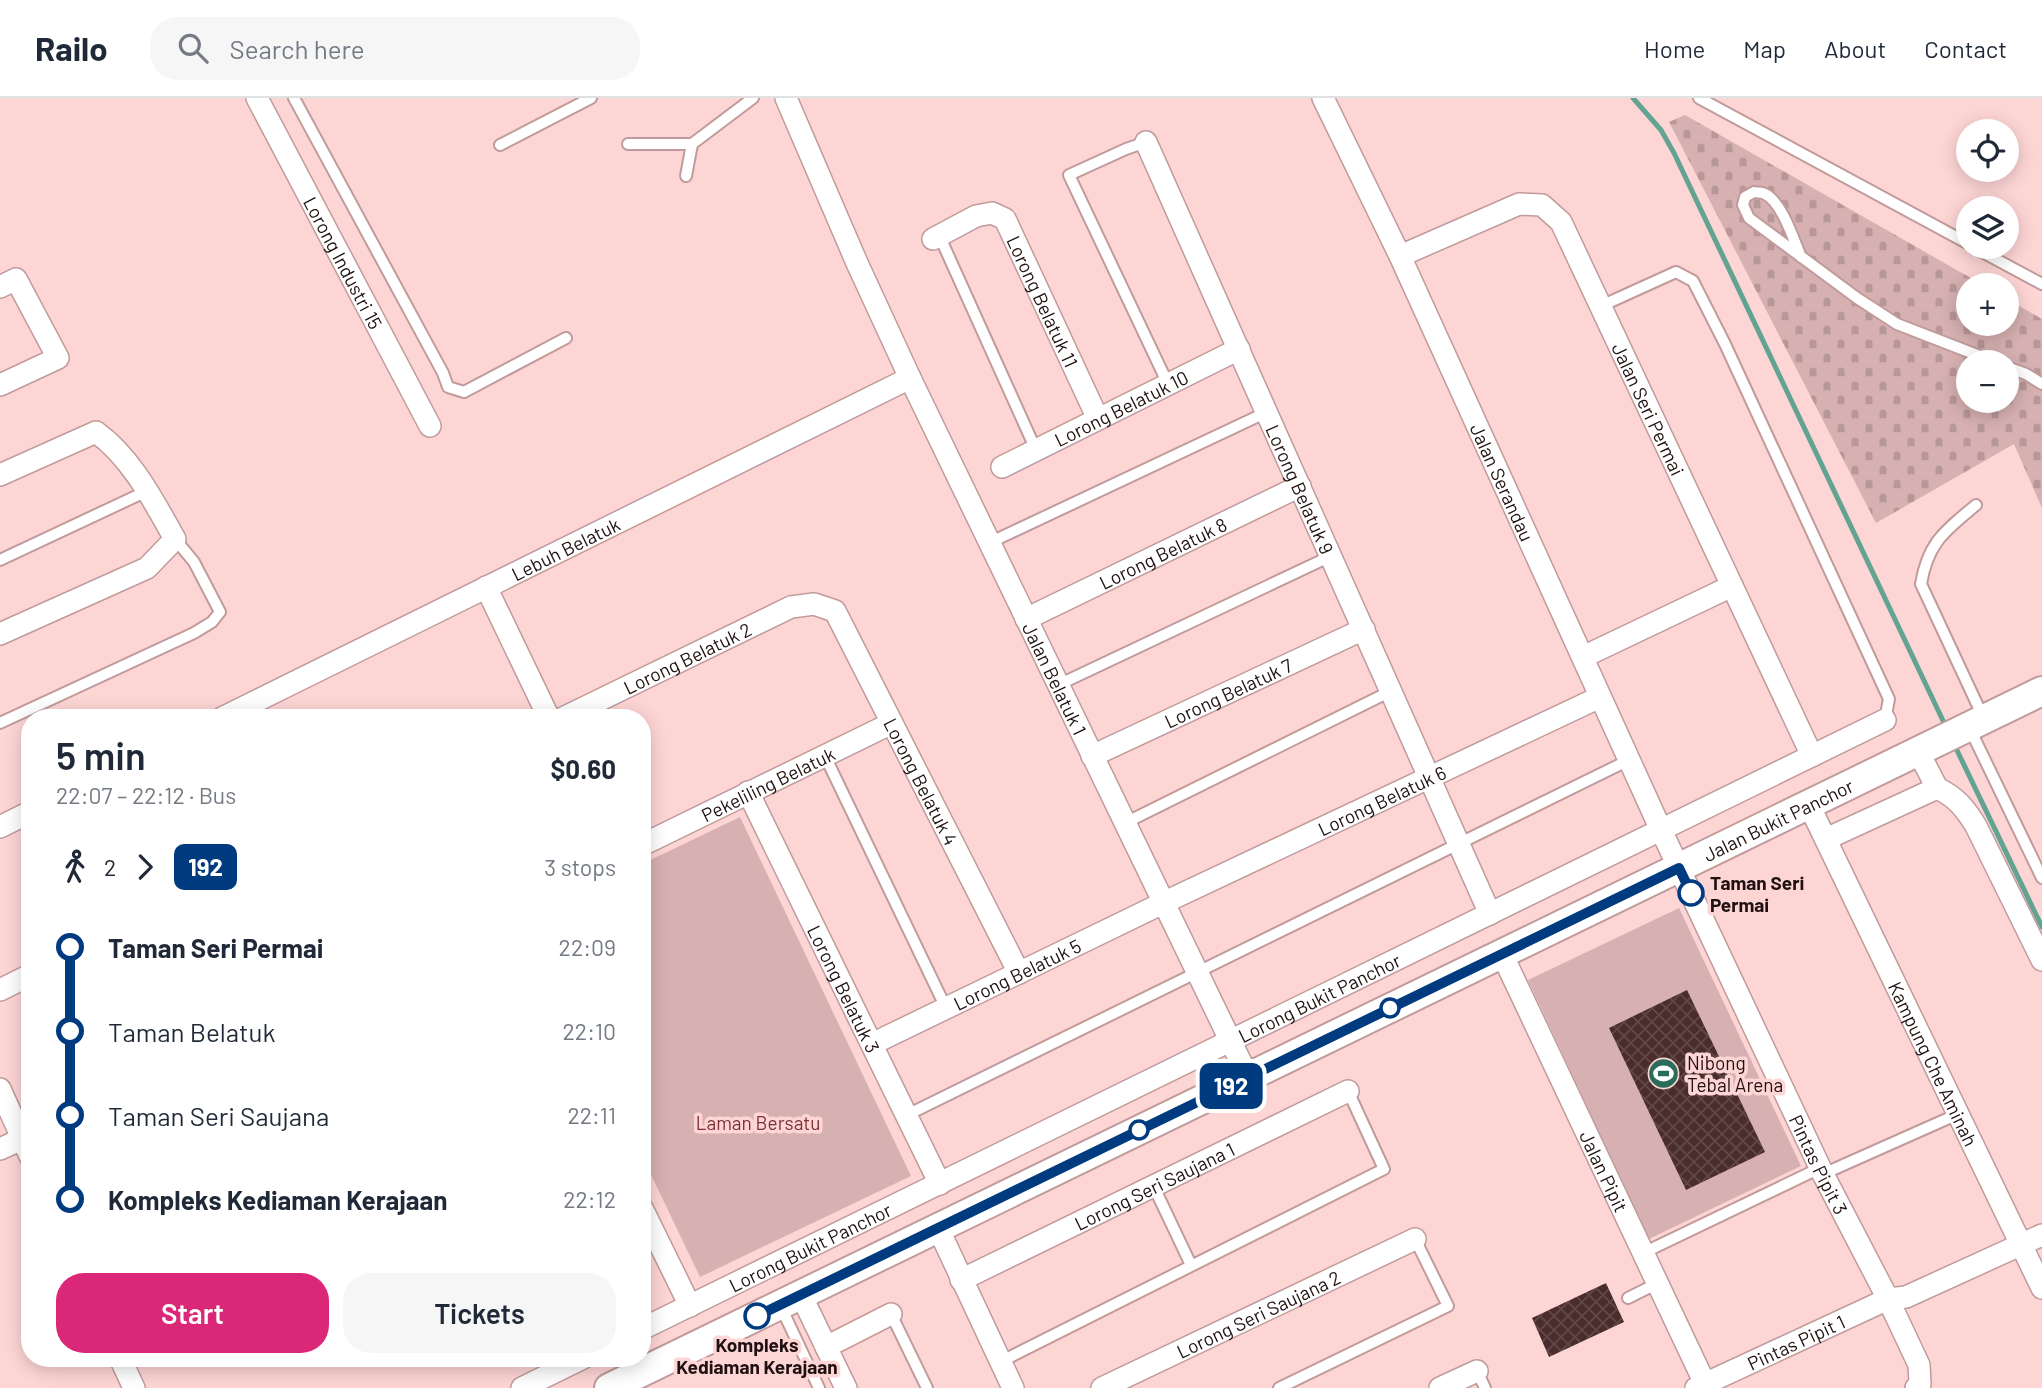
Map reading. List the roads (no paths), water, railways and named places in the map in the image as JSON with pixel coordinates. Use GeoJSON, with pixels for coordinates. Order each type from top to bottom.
{"type":"FeatureCollection","features":[{"type":"Feature","properties":{"kind":"main road","name":"Jalan Bukit Panchor"},"geometry":{"type":"LineString","coordinates":[[608,1388],[2042,691]]}},
{"type":"Feature","properties":{"kind":"street","name":"Lorong Industri 15"},"geometry":{"type":"LineString","coordinates":[[257,98],[430,426]]}},
{"type":"Feature","properties":{"kind":"street","name":"Jalan Belatuk 1"},"geometry":{"type":"LineString","coordinates":[[786,98],[910,379],[1248,1077]]}},
{"type":"Feature","properties":{"kind":"street","name":"Jalan Serandau"},"geometry":{"type":"LineString","coordinates":[[1323,98],[1400,256],[1679,868]]}},
{"type":"Feature","properties":{"kind":"street","name":"Lorong Belatuk 9"},"geometry":{"type":"LineString","coordinates":[[1146,142],[1490,914]]}},
{"type":"Feature","properties":{"kind":"street","name":"Jalan Seri Permai"},"geometry":{"type":"LineString","coordinates":[[1400,256],[1519,204],[1542,205],[1561,222],[1812,756]]}},
{"type":"Feature","properties":{"kind":"street","name":"Lorong Belatuk 11"},"geometry":{"type":"LineString","coordinates":[[936,237],[976,216],[992,213],[1005,219],[1098,419]]}},
{"type":"Feature","properties":{"kind":"street"},"geometry":{"type":"LineString","coordinates":[[0,287],[16,279],[58,358],[0,385]]}},
{"type":"Feature","properties":{"kind":"street","name":"Lorong Belatuk 10"},"geometry":{"type":"LineString","coordinates":[[1002,467],[1239,349]]}},
{"type":"Feature","properties":{"kind":"street","name":"Lebuh Belatuk"},"geometry":{"type":"LineString","coordinates":[[240,709],[910,379]]}},
{"type":"Feature","properties":{"kind":"street"},"geometry":{"type":"LineString","coordinates":[[0,475],[96,432],[110,442],[148,491],[175,539],[147,568],[0,634]]}},
{"type":"Feature","properties":{"kind":"street","name":"Lorong Belatuk 8"},"geometry":{"type":"LineString","coordinates":[[1026,619],[1300,486]]}},
{"type":"Feature","properties":{"kind":"street"},"geometry":{"type":"LineString","coordinates":[[1583,657],[1732,586]]}},
{"type":"Feature","properties":{"kind":"street"},"geometry":{"type":"LineString","coordinates":[[486,587],[545,709]]}},
{"type":"Feature","properties":{"kind":"street","name":"Lorong Belatuk 2"},"geometry":{"type":"LineString","coordinates":[[581,709],[791,607],[814,604]]}},
{"type":"Feature","properties":{"kind":"street","name":"Lorong Belatuk 4"},"geometry":{"type":"LineString","coordinates":[[814,604],[835,611],[1019,973]]}},
{"type":"Feature","properties":{"kind":"street","name":"Lorong Belatuk 7"},"geometry":{"type":"LineString","coordinates":[[1092,756],[1364,629]]}},
{"type":"Feature","properties":{"kind":"street","name":"Lorong Belatuk 6"},"geometry":{"type":"LineString","coordinates":[[1163,903],[1600,696]]}},
{"type":"Feature","properties":{"kind":"street","name":"Lorong Bukit Panchor"},"geometry":{"type":"LineString","coordinates":[[651,1325],[1885,720]]}},
{"type":"Feature","properties":{"kind":"street","name":"Pekeliling Belatuk"},"geometry":{"type":"LineString","coordinates":[[651,840],[892,723]]}},
{"type":"Feature","properties":{"kind":"street"},"geometry":{"type":"LineString","coordinates":[[1918,751],[1937,788],[1951,794],[1965,807],[2042,960]]}},
{"type":"Feature","properties":{"kind":"street"},"geometry":{"type":"LineString","coordinates":[[1826,839],[1937,788]]}},
{"type":"Feature","properties":{"kind":"street","name":"Lorong Belatuk 3"},"geometry":{"type":"LineString","coordinates":[[748,792],[940,1184]]}},
{"type":"Feature","properties":{"kind":"street","name":"Kampung Che Aminah"},"geometry":{"type":"LineString","coordinates":[[1809,805],[2042,1288]]}},
{"type":"Feature","properties":{"kind":"street"},"geometry":{"type":"LineString","coordinates":[[0,827],[21,816]]}},
{"type":"Feature","properties":{"kind":"street","name":"Pintas Pipit 3"},"geometry":{"type":"LineString","coordinates":[[1679,868],[1822,1171],[1919,1365],[1918,1386]]}},
{"type":"Feature","properties":{"kind":"street","name":"Lorong Belatuk 5"},"geometry":{"type":"LineString","coordinates":[[872,1044],[1163,903]]}},
{"type":"Feature","properties":{"kind":"street","name":"Jalan Pipit"},"geometry":{"type":"LineString","coordinates":[[1502,954],[1703,1387]]}},
{"type":"Feature","properties":{"kind":"street"},"geometry":{"type":"LineString","coordinates":[[0,990],[21,980]]}},
{"type":"Feature","properties":{"kind":"street"},"geometry":{"type":"LineString","coordinates":[[0,1089],[21,1136]]}},
{"type":"Feature","properties":{"kind":"street","name":"Lorong Seri Saujana 1"},"geometry":{"type":"LineString","coordinates":[[961,1280],[1348,1091]]}},
{"type":"Feature","properties":{"kind":"street"},"geometry":{"type":"LineString","coordinates":[[0,1149],[21,1147]]}},
{"type":"Feature","properties":{"kind":"street"},"geometry":{"type":"LineString","coordinates":[[651,1226],[690,1306]]}},
{"type":"Feature","properties":{"kind":"street"},"geometry":{"type":"LineString","coordinates":[[938,1228],[1013,1388]]}},
{"type":"Feature","properties":{"kind":"street","name":"Pintas Pipit 1"},"geometry":{"type":"LineString","coordinates":[[1703,1387],[1888,1299],[1906,1297],[2042,1234]]}},
{"type":"Feature","properties":{"kind":"street","name":"Lorong Seri Saujana 2"},"geometry":{"type":"LineString","coordinates":[[1102,1388],[1415,1239]]}},
{"type":"Feature","properties":{"kind":"street"},"geometry":{"type":"LineString","coordinates":[[790,1300],[826,1346],[846,1388]]}},
{"type":"Feature","properties":{"kind":"street"},"geometry":{"type":"LineString","coordinates":[[826,1346],[891,1314]]}},
{"type":"Feature","properties":{"kind":"street"},"geometry":{"type":"LineString","coordinates":[[124,1367],[134,1388]]}},
{"type":"Feature","properties":{"kind":"street"},"geometry":{"type":"LineString","coordinates":[[522,1388],[565,1367]]}},
{"type":"Feature","properties":{"kind":"street"},"geometry":{"type":"LineString","coordinates":[[1440,1388],[1481,1379]]}},
{"type":"Feature","properties":{"kind":"lane"},"geometry":{"type":"LineString","coordinates":[[294,98],[443,373],[448,387],[464,392],[566,338]]}},
{"type":"Feature","properties":{"kind":"lane"},"geometry":{"type":"LineString","coordinates":[[500,145],[591,98]]}},
{"type":"Feature","properties":{"kind":"lane"},"geometry":{"type":"LineString","coordinates":[[628,144],[692,144],[753,98]]}},
{"type":"Feature","properties":{"kind":"lane"},"geometry":{"type":"LineString","coordinates":[[1699,98],[1956,237]]}},
{"type":"Feature","properties":{"kind":"lane","name":"Lorong Belatuk 9"},"geometry":{"type":"LineString","coordinates":[[1146,142],[1069,175],[1168,384]]}},
{"type":"Feature","properties":{"kind":"lane"},"geometry":{"type":"LineString","coordinates":[[686,176],[692,144]]}},
{"type":"Feature","properties":{"kind":"lane"},"geometry":{"type":"LineString","coordinates":[[1801,257],[1786,222],[1766,194],[1754,192],[1745,197],[1743,205],[1749,218],[1801,257],[1857,298],[1898,324],[1964,350]]}},
{"type":"Feature","properties":{"kind":"lane"},"geometry":{"type":"LineString","coordinates":[[936,237],[1035,450]]}},
{"type":"Feature","properties":{"kind":"lane"},"geometry":{"type":"LineString","coordinates":[[1995,259],[2042,284]]}},
{"type":"Feature","properties":{"kind":"lane"},"geometry":{"type":"LineString","coordinates":[[1601,306],[1676,272],[1693,281],[1725,344],[1889,699],[1885,720]]}},
{"type":"Feature","properties":{"kind":"lane"},"geometry":{"type":"LineString","coordinates":[[2019,371],[2042,384]]}},
{"type":"Feature","properties":{"kind":"lane"},"geometry":{"type":"LineString","coordinates":[[989,543],[1267,412]]}},
{"type":"Feature","properties":{"kind":"lane"},"geometry":{"type":"LineString","coordinates":[[0,560],[148,491]]}},
{"type":"Feature","properties":{"kind":"lane"},"geometry":{"type":"LineString","coordinates":[[1976,505],[1941,535],[1930,552],[1921,584],[2042,878]]}},
{"type":"Feature","properties":{"kind":"lane"},"geometry":{"type":"LineString","coordinates":[[30,709],[194,633],[212,622],[220,611],[194,562],[175,539]]}},
{"type":"Feature","properties":{"kind":"lane"},"geometry":{"type":"LineString","coordinates":[[1058,685],[1331,556]]}},
{"type":"Feature","properties":{"kind":"lane"},"geometry":{"type":"LineString","coordinates":[[1125,823],[1391,691]]}},
{"type":"Feature","properties":{"kind":"lane"},"geometry":{"type":"LineString","coordinates":[[0,723],[21,713]]}},
{"type":"Feature","properties":{"kind":"lane"},"geometry":{"type":"LineString","coordinates":[[825,756],[946,1008]]}},
{"type":"Feature","properties":{"kind":"lane"},"geometry":{"type":"LineString","coordinates":[[907,1115],[1629,760]]}},
{"type":"Feature","properties":{"kind":"lane"},"geometry":{"type":"LineString","coordinates":[[1000,1362],[1384,1169],[1348,1091]]}},
{"type":"Feature","properties":{"kind":"lane"},"geometry":{"type":"LineString","coordinates":[[1643,1253],[1822,1171],[1958,1114]]}},
{"type":"Feature","properties":{"kind":"lane"},"geometry":{"type":"LineString","coordinates":[[1153,1185],[1191,1265]]}},
{"type":"Feature","properties":{"kind":"lane"},"geometry":{"type":"LineString","coordinates":[[1279,1388],[1448,1306],[1415,1239]]}},
{"type":"Feature","properties":{"kind":"lane"},"geometry":{"type":"LineString","coordinates":[[1628,1298],[1657,1283]]}},
{"type":"Feature","properties":{"kind":"lane"},"geometry":{"type":"LineString","coordinates":[[790,1300],[819,1388]]}},
{"type":"Feature","properties":{"kind":"lane"},"geometry":{"type":"LineString","coordinates":[[891,1314],[927,1388]]}},
{"type":"Feature","properties":{"kind":"waterway"},"geometry":{"type":"LineString","coordinates":[[1633,98],[1661,130],[1674,153],[1946,727]]}},
{"type":"Feature","properties":{"kind":"waterway"},"geometry":{"type":"LineString","coordinates":[[1953,742],[2042,927]]}},
{"type":"Feature","properties":{"kind":"place","name":"Taman Seri Permai"},"geometry":{"type":"Point","coordinates":[1691,893]}},
{"type":"Feature","properties":{"kind":"place","name":"Nibong Tebal Arena"},"geometry":{"type":"Point","coordinates":[1664,1073]}},
{"type":"Feature","properties":{"kind":"place","name":"Kompleks Kediaman Kerajaan"},"geometry":{"type":"Point","coordinates":[757,1316]}},
{"type":"Feature","properties":{"kind":"park label","name":"Laman Bersatu"},"geometry":{"type":"Point","coordinates":[758,1122]}}]}
